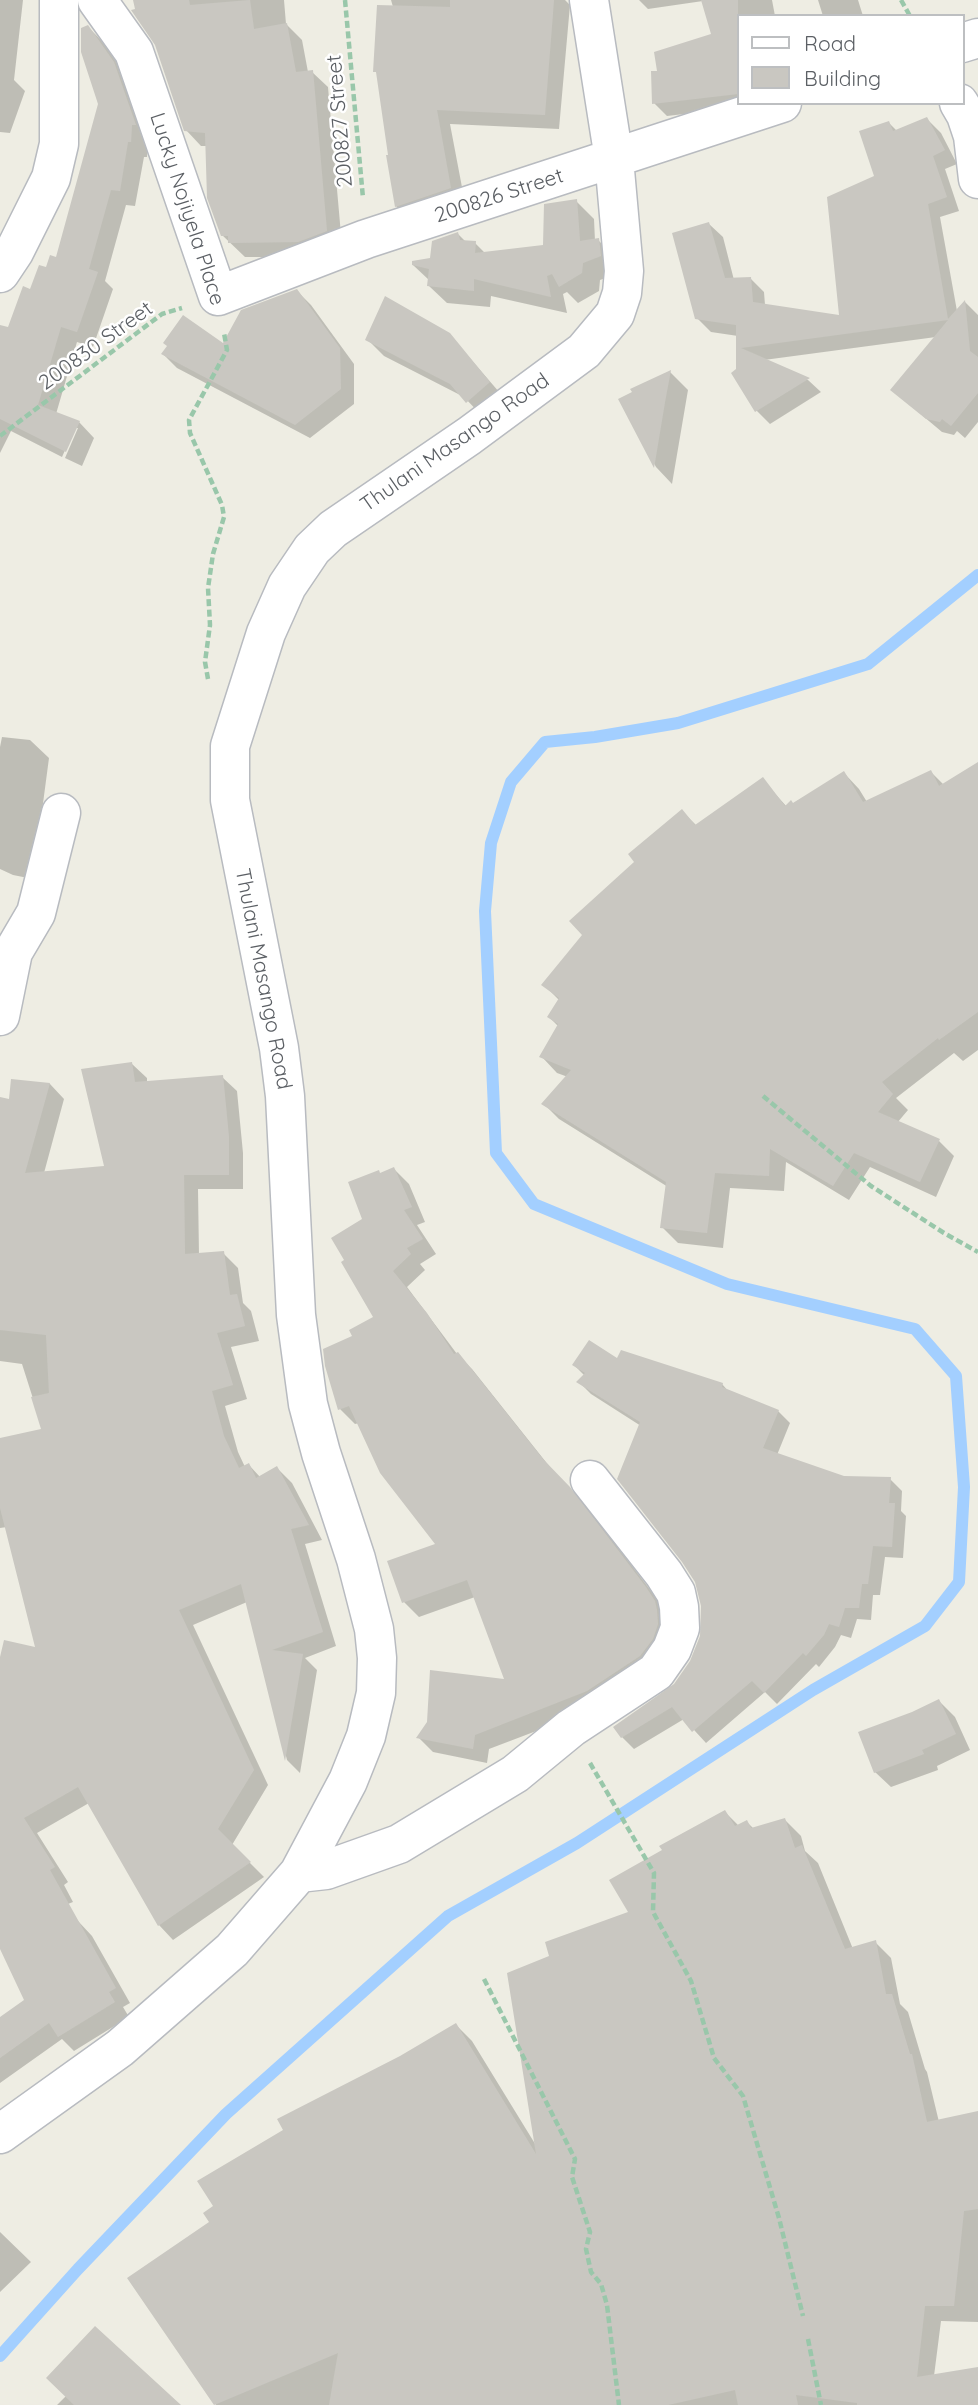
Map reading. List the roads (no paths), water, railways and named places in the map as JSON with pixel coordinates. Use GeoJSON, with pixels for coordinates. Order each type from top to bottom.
{"type":"FeatureCollection","features":[{"type":"Feature","properties":{"kind":"street"},"geometry":{"type":"LineString","coordinates":[[0,273],[14,252],[51,178],[59,144],[59,0]]}},
{"type":"Feature","properties":{"kind":"street","name":"Lucky Nojiyela Place"},"geometry":{"type":"LineString","coordinates":[[97,0],[134,52],[218,296]]}},
{"type":"Feature","properties":{"kind":"street","name":"Thulani Masango Road"},"geometry":{"type":"LineString","coordinates":[[0,2134],[120,2048],[232,1950],[299,1873],[348,1781],[366,1736],[376,1693],[374,1629],[308,1404],[296,1315],[285,1096],[279,1048],[230,800],[230,746],[266,633],[287,586],[312,549],[333,529],[469,436],[584,351],[615,314],[622,293],[624,271],[614,159],[589,0]]}},
{"type":"Feature","properties":{"kind":"street","name":"200826 Street"},"geometry":{"type":"LineString","coordinates":[[218,296],[366,239],[776,105]]}},
{"type":"Feature","properties":{"kind":"street"},"geometry":{"type":"LineString","coordinates":[[960,105],[973,136],[978,179]]}},
{"type":"Feature","properties":{"kind":"street"},"geometry":{"type":"LineString","coordinates":[[0,1016],[13,952],[36,912],[61,813]]}},
{"type":"Feature","properties":{"kind":"street"},"geometry":{"type":"LineString","coordinates":[[299,1873],[326,1870],[399,1844],[515,1774],[571,1728],[656,1672],[672,1649],[680,1628],[676,1593],[590,1480]]}},
{"type":"Feature","properties":{"kind":"waterway"},"geometry":{"type":"LineString","coordinates":[[0,2356],[78,2269],[226,2114],[448,1916],[577,1843],[813,1690],[925,1626],[959,1582],[964,1487],[956,1376],[915,1329],[727,1284],[534,1204],[496,1153],[485,911],[491,843],[511,782],[545,742],[595,737],[678,723],[868,664],[978,575]]}}]}
